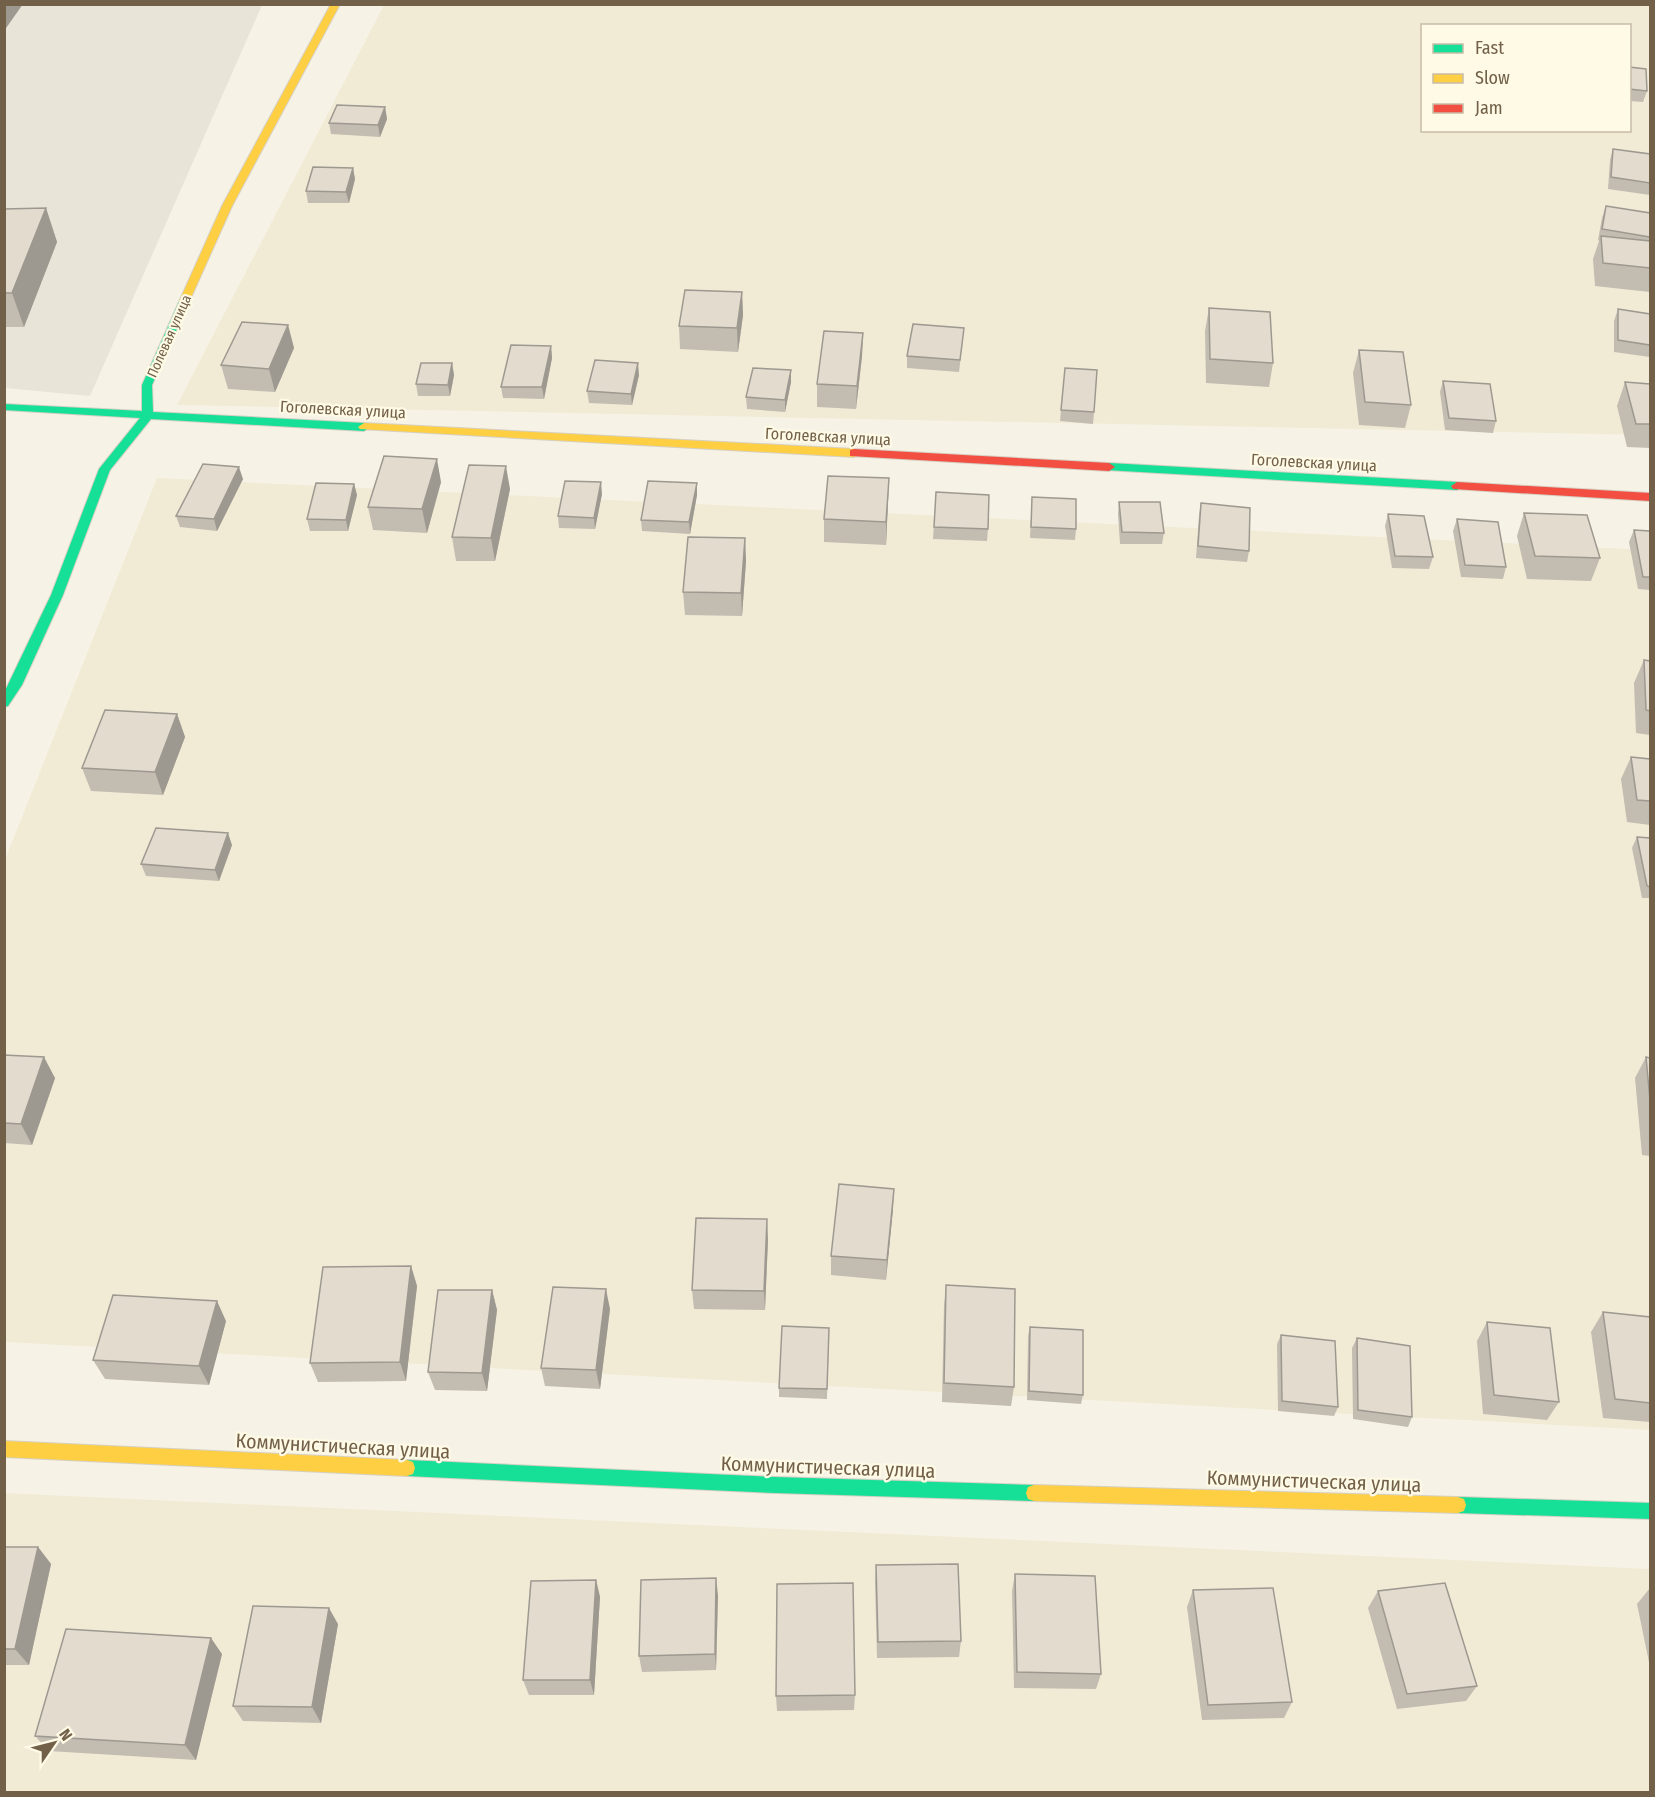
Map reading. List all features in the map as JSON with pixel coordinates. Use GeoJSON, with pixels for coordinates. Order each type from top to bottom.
{"type":"FeatureCollection","features":[{"type":"Feature","properties":{"kind":"street","name":"Полевая улица"},"geometry":{"type":"LineString","coordinates":[[148,415],[147,385],[227,206],[336,4]]}},
{"type":"Feature","properties":{"kind":"street","name":"Гоголевская улица"},"geometry":{"type":"LineString","coordinates":[[4,407],[1650,497]]}},
{"type":"Feature","properties":{"kind":"street"},"geometry":{"type":"LineString","coordinates":[[4,703],[16,685],[57,594],[105,469],[148,415]]}},
{"type":"Feature","properties":{"kind":"street","name":"Коммунистическая улица"},"geometry":{"type":"LineString","coordinates":[[4,1449],[786,1486],[1650,1511]]}},
{"type":"Feature","properties":{"kind":"shaded area"},"geometry":{"type":"Polygon","coordinates":[[[4,5],[262,5],[90,396],[5,388],[4,5]]]}},
{"type":"Feature","properties":{"kind":"shaded area"},"geometry":{"type":"Polygon","coordinates":[[[384,5],[1650,5],[1650,435],[177,405],[384,5]]]}},
{"type":"Feature","properties":{"kind":"shaded area"},"geometry":{"type":"Polygon","coordinates":[[[157,478],[1650,550],[1650,1430],[5,1342],[4,862],[157,478]]]}},
{"type":"Feature","properties":{"kind":"shaded area"},"geometry":{"type":"Polygon","coordinates":[[[4,1493],[1650,1569],[1650,1792],[5,1792],[4,1493]]]}},
{"type":"Feature","properties":{"kind":"building"},"geometry":{"type":"Polygon","coordinates":[[[1631,67],[1646,69],[1647,91],[1631,89],[1631,67]]]}},
{"type":"Feature","properties":{"kind":"building"},"geometry":{"type":"Polygon","coordinates":[[[337,105],[385,107],[378,125],[329,123],[337,105]]]}},
{"type":"Feature","properties":{"kind":"building"},"geometry":{"type":"Polygon","coordinates":[[[1613,149],[1650,154],[1650,183],[1611,177],[1613,149]]]}},
{"type":"Feature","properties":{"kind":"building"},"geometry":{"type":"Polygon","coordinates":[[[313,167],[353,168],[346,192],[306,191],[313,167]]]}},
{"type":"Feature","properties":{"kind":"building"},"geometry":{"type":"Polygon","coordinates":[[[1606,206],[1650,213],[1650,237],[1602,229],[1606,206]]]}},
{"type":"Feature","properties":{"kind":"building"},"geometry":{"type":"Polygon","coordinates":[[[46,208],[12,293],[4,293],[4,209],[46,208]]]}},
{"type":"Feature","properties":{"kind":"building"},"geometry":{"type":"Polygon","coordinates":[[[1601,236],[1650,241],[1650,268],[1603,263],[1601,236]]]}},
{"type":"Feature","properties":{"kind":"building"},"geometry":{"type":"Polygon","coordinates":[[[685,290],[742,292],[737,328],[679,326],[685,290]]]}},
{"type":"Feature","properties":{"kind":"building"},"geometry":{"type":"Polygon","coordinates":[[[1209,308],[1270,312],[1273,363],[1210,359],[1209,308]]]}},
{"type":"Feature","properties":{"kind":"building"},"geometry":{"type":"Polygon","coordinates":[[[1618,309],[1650,314],[1650,345],[1618,340],[1618,309]]]}},
{"type":"Feature","properties":{"kind":"building"},"geometry":{"type":"Polygon","coordinates":[[[242,322],[288,325],[269,369],[221,365],[242,322]]]}},
{"type":"Feature","properties":{"kind":"building"},"geometry":{"type":"Polygon","coordinates":[[[913,324],[964,328],[960,360],[907,356],[913,324]]]}},
{"type":"Feature","properties":{"kind":"building"},"geometry":{"type":"Polygon","coordinates":[[[824,331],[863,333],[857,386],[817,384],[824,331]]]}},
{"type":"Feature","properties":{"kind":"building"},"geometry":{"type":"Polygon","coordinates":[[[511,345],[551,346],[542,387],[501,387],[511,345]]]}},
{"type":"Feature","properties":{"kind":"building"},"geometry":{"type":"Polygon","coordinates":[[[1359,350],[1403,352],[1411,405],[1365,402],[1359,350]]]}},
{"type":"Feature","properties":{"kind":"building"},"geometry":{"type":"Polygon","coordinates":[[[595,360],[638,363],[631,394],[587,391],[595,360]]]}},
{"type":"Feature","properties":{"kind":"building"},"geometry":{"type":"Polygon","coordinates":[[[421,363],[452,363],[448,385],[416,384],[421,363]]]}},
{"type":"Feature","properties":{"kind":"building"},"geometry":{"type":"Polygon","coordinates":[[[753,368],[791,370],[785,400],[746,397],[753,368]]]}},
{"type":"Feature","properties":{"kind":"building"},"geometry":{"type":"Polygon","coordinates":[[[1065,368],[1097,370],[1094,412],[1061,410],[1065,368]]]}},
{"type":"Feature","properties":{"kind":"building"},"geometry":{"type":"Polygon","coordinates":[[[1443,381],[1490,384],[1496,421],[1449,418],[1443,381]]]}},
{"type":"Feature","properties":{"kind":"building"},"geometry":{"type":"Polygon","coordinates":[[[1625,382],[1650,384],[1650,424],[1636,424],[1625,382]]]}},
{"type":"Feature","properties":{"kind":"building"},"geometry":{"type":"Polygon","coordinates":[[[384,456],[437,459],[422,509],[368,507],[384,456]]]}},
{"type":"Feature","properties":{"kind":"building"},"geometry":{"type":"Polygon","coordinates":[[[203,464],[239,467],[214,519],[176,516],[203,464]]]}},
{"type":"Feature","properties":{"kind":"building"},"geometry":{"type":"Polygon","coordinates":[[[469,465],[506,466],[491,538],[452,537],[469,465]]]}},
{"type":"Feature","properties":{"kind":"building"},"geometry":{"type":"Polygon","coordinates":[[[828,476],[889,478],[886,522],[824,519],[828,476]]]}},
{"type":"Feature","properties":{"kind":"building"},"geometry":{"type":"Polygon","coordinates":[[[565,481],[601,482],[594,518],[558,516],[565,481]]]}},
{"type":"Feature","properties":{"kind":"building"},"geometry":{"type":"Polygon","coordinates":[[[648,481],[697,483],[689,522],[641,520],[648,481]]]}},
{"type":"Feature","properties":{"kind":"building"},"geometry":{"type":"Polygon","coordinates":[[[316,483],[354,484],[346,520],[307,519],[316,483]]]}},
{"type":"Feature","properties":{"kind":"building"},"geometry":{"type":"Polygon","coordinates":[[[936,492],[989,495],[988,529],[934,527],[936,492]]]}},
{"type":"Feature","properties":{"kind":"building"},"geometry":{"type":"Polygon","coordinates":[[[1032,497],[1076,499],[1076,529],[1031,527],[1032,497]]]}},
{"type":"Feature","properties":{"kind":"building"},"geometry":{"type":"Polygon","coordinates":[[[1119,502],[1160,502],[1164,533],[1122,532],[1119,502]]]}},
{"type":"Feature","properties":{"kind":"building"},"geometry":{"type":"Polygon","coordinates":[[[1201,503],[1250,508],[1249,551],[1198,546],[1201,503]]]}},
{"type":"Feature","properties":{"kind":"building"},"geometry":{"type":"Polygon","coordinates":[[[1524,513],[1587,515],[1600,558],[1535,556],[1524,513]]]}},
{"type":"Feature","properties":{"kind":"building"},"geometry":{"type":"Polygon","coordinates":[[[1388,514],[1424,516],[1433,557],[1395,556],[1388,514]]]}},
{"type":"Feature","properties":{"kind":"building"},"geometry":{"type":"Polygon","coordinates":[[[1457,519],[1498,522],[1506,567],[1465,565],[1457,519]]]}},
{"type":"Feature","properties":{"kind":"building"},"geometry":{"type":"Polygon","coordinates":[[[1634,530],[1650,531],[1650,577],[1643,577],[1634,530]]]}},
{"type":"Feature","properties":{"kind":"building"},"geometry":{"type":"Polygon","coordinates":[[[688,537],[745,538],[741,593],[683,592],[688,537]]]}},
{"type":"Feature","properties":{"kind":"building"},"geometry":{"type":"Polygon","coordinates":[[[1644,660],[1650,661],[1650,711],[1646,710],[1644,660]]]}},
{"type":"Feature","properties":{"kind":"building"},"geometry":{"type":"Polygon","coordinates":[[[105,710],[177,714],[155,772],[82,768],[105,710]]]}},
{"type":"Feature","properties":{"kind":"building"},"geometry":{"type":"Polygon","coordinates":[[[1631,757],[1650,759],[1650,801],[1637,800],[1631,757]]]}},
{"type":"Feature","properties":{"kind":"building"},"geometry":{"type":"Polygon","coordinates":[[[156,828],[228,833],[215,870],[141,864],[156,828]]]}},
{"type":"Feature","properties":{"kind":"building"},"geometry":{"type":"Polygon","coordinates":[[[1637,837],[1650,838],[1650,887],[1647,886],[1637,837]]]}},
{"type":"Feature","properties":{"kind":"building"},"geometry":{"type":"Polygon","coordinates":[[[4,1055],[44,1057],[21,1124],[4,1123],[4,1055]]]}},
{"type":"Feature","properties":{"kind":"building"},"geometry":{"type":"Polygon","coordinates":[[[1646,1057],[1650,1058],[1650,1100],[1646,1057]]]}},
{"type":"Feature","properties":{"kind":"building"},"geometry":{"type":"Polygon","coordinates":[[[839,1184],[894,1189],[887,1260],[831,1256],[839,1184]]]}},
{"type":"Feature","properties":{"kind":"building"},"geometry":{"type":"Polygon","coordinates":[[[696,1218],[767,1219],[764,1291],[692,1290],[696,1218]]]}},
{"type":"Feature","properties":{"kind":"building"},"geometry":{"type":"Polygon","coordinates":[[[411,1266],[400,1362],[310,1363],[323,1267],[411,1266]]]}},
{"type":"Feature","properties":{"kind":"building"},"geometry":{"type":"Polygon","coordinates":[[[946,1285],[1015,1289],[1014,1387],[944,1383],[946,1285]]]}},
{"type":"Feature","properties":{"kind":"building"},"geometry":{"type":"Polygon","coordinates":[[[553,1287],[606,1289],[596,1370],[541,1368],[553,1287]]]}},
{"type":"Feature","properties":{"kind":"building"},"geometry":{"type":"Polygon","coordinates":[[[438,1290],[492,1290],[482,1373],[428,1372],[438,1290]]]}},
{"type":"Feature","properties":{"kind":"building"},"geometry":{"type":"Polygon","coordinates":[[[113,1295],[217,1301],[199,1366],[93,1360],[113,1295]]]}},
{"type":"Feature","properties":{"kind":"building"},"geometry":{"type":"Polygon","coordinates":[[[1603,1312],[1650,1317],[1650,1403],[1615,1399],[1603,1312]]]}},
{"type":"Feature","properties":{"kind":"building"},"geometry":{"type":"Polygon","coordinates":[[[1487,1322],[1550,1328],[1559,1402],[1494,1395],[1487,1322]]]}},
{"type":"Feature","properties":{"kind":"building"},"geometry":{"type":"Polygon","coordinates":[[[782,1326],[829,1328],[827,1389],[779,1388],[782,1326]]]}},
{"type":"Feature","properties":{"kind":"building"},"geometry":{"type":"Polygon","coordinates":[[[1030,1327],[1083,1330],[1083,1395],[1029,1391],[1030,1327]]]}},
{"type":"Feature","properties":{"kind":"building"},"geometry":{"type":"Polygon","coordinates":[[[1281,1335],[1335,1341],[1338,1407],[1282,1401],[1281,1335]]]}},
{"type":"Feature","properties":{"kind":"building"},"geometry":{"type":"Polygon","coordinates":[[[1357,1338],[1410,1346],[1412,1417],[1358,1410],[1357,1338]]]}},
{"type":"Feature","properties":{"kind":"building"},"geometry":{"type":"Polygon","coordinates":[[[4,1547],[38,1547],[15,1649],[4,1649],[4,1547]]]}},
{"type":"Feature","properties":{"kind":"building"},"geometry":{"type":"Polygon","coordinates":[[[958,1564],[961,1641],[878,1642],[876,1565],[958,1564]]]}},
{"type":"Feature","properties":{"kind":"building"},"geometry":{"type":"Polygon","coordinates":[[[1015,1574],[1095,1576],[1101,1674],[1017,1672],[1015,1574]]]}},
{"type":"Feature","properties":{"kind":"building"},"geometry":{"type":"Polygon","coordinates":[[[716,1578],[715,1654],[639,1656],[641,1580],[716,1578]]]}},
{"type":"Feature","properties":{"kind":"building"},"geometry":{"type":"Polygon","coordinates":[[[596,1580],[590,1680],[523,1680],[531,1581],[596,1580]]]}},
{"type":"Feature","properties":{"kind":"building"},"geometry":{"type":"Polygon","coordinates":[[[853,1583],[855,1695],[776,1696],[777,1584],[853,1583]]]}},
{"type":"Feature","properties":{"kind":"building"},"geometry":{"type":"Polygon","coordinates":[[[1445,1583],[1477,1686],[1407,1694],[1378,1591],[1445,1583]]]}},
{"type":"Feature","properties":{"kind":"building"},"geometry":{"type":"Polygon","coordinates":[[[1273,1588],[1292,1702],[1208,1705],[1193,1590],[1273,1588]]]}},
{"type":"Feature","properties":{"kind":"building"},"geometry":{"type":"Polygon","coordinates":[[[253,1606],[329,1608],[312,1707],[233,1706],[253,1606]]]}},
{"type":"Feature","properties":{"kind":"building"},"geometry":{"type":"Polygon","coordinates":[[[66,1629],[211,1638],[185,1745],[35,1736],[66,1629]]]}},
{"type":"Feature","properties":{"kind":"traffic: fast"},"geometry":{"type":"LineString","coordinates":[[4,703],[16,685],[57,595],[105,469],[148,415],[147,385],[184,302]]}},
{"type":"Feature","properties":{"kind":"traffic: fast"},"geometry":{"type":"LineString","coordinates":[[4,407],[364,427]]}},
{"type":"Feature","properties":{"kind":"traffic: fast"},"geometry":{"type":"LineString","coordinates":[[1109,467],[1457,486]]}},
{"type":"Feature","properties":{"kind":"traffic: fast"},"geometry":{"type":"LineString","coordinates":[[407,1468],[775,1485],[1034,1493]]}},
{"type":"Feature","properties":{"kind":"traffic: fast"},"geometry":{"type":"LineString","coordinates":[[1458,1505],[1650,1511]]}},
{"type":"Feature","properties":{"kind":"traffic: slow"},"geometry":{"type":"LineString","coordinates":[[184,302],[227,206],[336,4]]}},
{"type":"Feature","properties":{"kind":"traffic: slow"},"geometry":{"type":"LineString","coordinates":[[364,427],[854,453]]}},
{"type":"Feature","properties":{"kind":"traffic: slow"},"geometry":{"type":"LineString","coordinates":[[4,1449],[407,1468]]}},
{"type":"Feature","properties":{"kind":"traffic: slow"},"geometry":{"type":"LineString","coordinates":[[1034,1493],[1458,1505]]}},
{"type":"Feature","properties":{"kind":"traffic: jam"},"geometry":{"type":"LineString","coordinates":[[854,453],[1109,467]]}},
{"type":"Feature","properties":{"kind":"traffic: jam"},"geometry":{"type":"LineString","coordinates":[[1457,486],[1650,497]]}}]}
